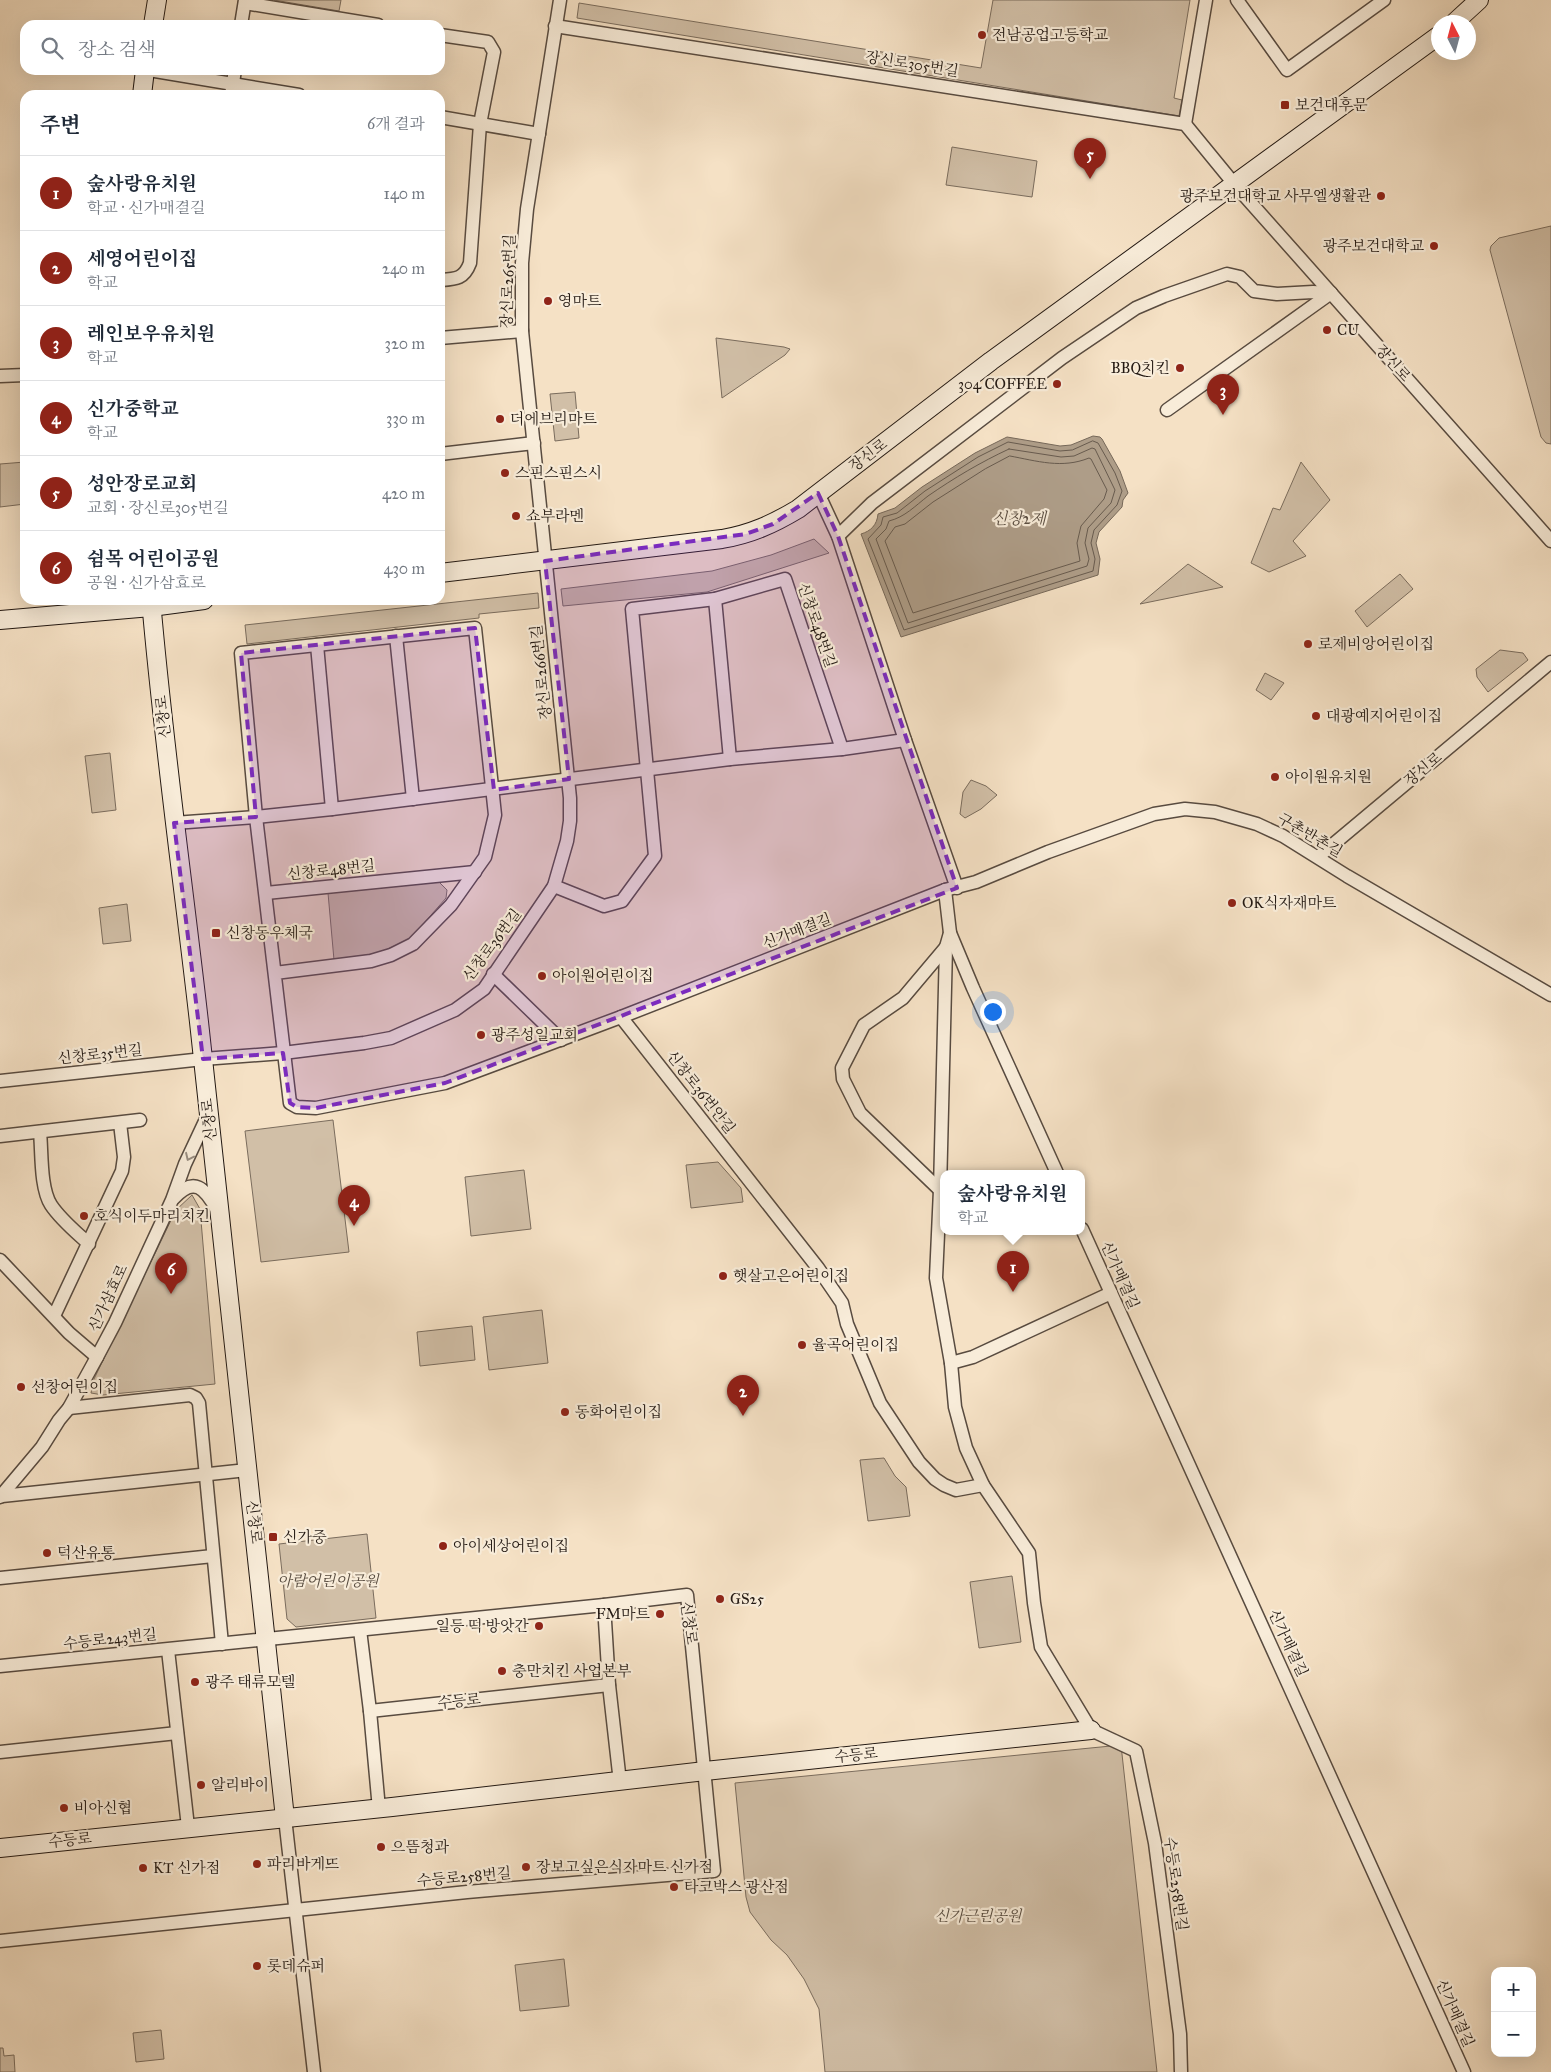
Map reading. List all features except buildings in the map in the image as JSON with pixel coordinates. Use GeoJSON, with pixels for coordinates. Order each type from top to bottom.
{"type":"FeatureCollection","features":[{"type":"Feature","properties":{"kind":"main road"},"geometry":{"type":"LineString","coordinates":[[154,20],[157,0]]}},
{"type":"Feature","properties":{"kind":"main road"},"geometry":{"type":"LineString","coordinates":[[1463,15],[1479,0]]}},
{"type":"Feature","properties":{"kind":"main road","name":"장신로"},"geometry":{"type":"LineString","coordinates":[[445,572],[722,539],[746,534],[773,524],[818,493],[991,361],[1431,41]]}},
{"type":"Feature","properties":{"kind":"main road"},"geometry":{"type":"LineString","coordinates":[[143,90],[146,75]]}},
{"type":"Feature","properties":{"kind":"main road"},"geometry":{"type":"LineString","coordinates":[[0,620],[142,605]]}},
{"type":"Feature","properties":{"kind":"main road","name":"신창로"},"geometry":{"type":"LineString","coordinates":[[151,605],[218,1212],[239,1380],[285,1818]]}},
{"type":"Feature","properties":{"kind":"main road","name":"수등로"},"geometry":{"type":"LineString","coordinates":[[0,1848],[188,1827],[379,1809],[620,1782],[705,1770],[1091,1730]]}},
{"type":"Feature","properties":{"kind":"street"},"geometry":{"type":"LineString","coordinates":[[1206,0],[1185,124],[1234,185]]}},
{"type":"Feature","properties":{"kind":"street"},"geometry":{"type":"LineString","coordinates":[[1237,0],[1287,70],[1384,0]]}},
{"type":"Feature","properties":{"kind":"street","name":"장신로265번길"},"geometry":{"type":"LineString","coordinates":[[545,561],[522,331],[522,263],[527,209],[560,1]]}},
{"type":"Feature","properties":{"kind":"street"},"geometry":{"type":"LineString","coordinates":[[242,20],[245,2],[349,20]]}},
{"type":"Feature","properties":{"kind":"street","name":"장신로305번길"},"geometry":{"type":"LineString","coordinates":[[555,26],[1185,124]]}},
{"type":"Feature","properties":{"kind":"street"},"geometry":{"type":"LineString","coordinates":[[445,36],[488,42],[494,52],[480,124],[470,263],[466,272],[459,278],[445,279]]}},
{"type":"Feature","properties":{"kind":"street"},"geometry":{"type":"LineString","coordinates":[[168,75],[232,90],[234,75]]}},
{"type":"Feature","properties":{"kind":"street"},"geometry":{"type":"LineString","coordinates":[[445,119],[539,134]]}},
{"type":"Feature","properties":{"kind":"street","name":"장신로"},"geometry":{"type":"LineString","coordinates":[[1234,185],[1551,541]]}},
{"type":"Feature","properties":{"kind":"street"},"geometry":{"type":"LineString","coordinates":[[838,536],[872,502],[1062,358],[1136,308],[1227,274],[1240,277],[1254,291],[1277,294],[1331,293]]}},
{"type":"Feature","properties":{"kind":"street"},"geometry":{"type":"LineString","coordinates":[[1167,410],[1255,345],[1331,293]]}},
{"type":"Feature","properties":{"kind":"street"},"geometry":{"type":"LineString","coordinates":[[445,338],[522,331]]}},
{"type":"Feature","properties":{"kind":"street"},"geometry":{"type":"LineString","coordinates":[[0,376],[20,375]]}},
{"type":"Feature","properties":{"kind":"street"},"geometry":{"type":"LineString","coordinates":[[445,453],[534,443]]}},
{"type":"Feature","properties":{"kind":"street"},"geometry":{"type":"LineString","coordinates":[[818,493],[838,536],[905,740],[951,889],[950,933],[946,947],[940,1170]]}},
{"type":"Feature","properties":{"kind":"street","name":"장신로266번길"},"geometry":{"type":"LineString","coordinates":[[545,561],[569,779]]}},
{"type":"Feature","properties":{"kind":"street","name":"신창로48번길"},"geometry":{"type":"LineString","coordinates":[[554,886],[604,906],[622,901],[655,856],[632,609],[715,600],[784,579],[842,749]]}},
{"type":"Feature","properties":{"kind":"street"},"geometry":{"type":"LineString","coordinates":[[715,600],[730,759]]}},
{"type":"Feature","properties":{"kind":"street"},"geometry":{"type":"LineString","coordinates":[[275,973],[371,962],[413,944],[451,905],[485,857],[496,815],[475,628],[241,653],[256,817],[290,1103],[305,1109],[445,1083],[621,1017]]}},
{"type":"Feature","properties":{"kind":"street"},"geometry":{"type":"LineString","coordinates":[[396,636],[413,799]]}},
{"type":"Feature","properties":{"kind":"street"},"geometry":{"type":"LineString","coordinates":[[317,645],[332,809]]}},
{"type":"Feature","properties":{"kind":"street","name":"장신로"},"geometry":{"type":"LineString","coordinates":[[1318,857],[1551,662]]}},
{"type":"Feature","properties":{"kind":"street"},"geometry":{"type":"LineString","coordinates":[[174,823],[332,809],[730,759],[842,749],[905,740]]}},
{"type":"Feature","properties":{"kind":"street","name":"신창로36번길"},"geometry":{"type":"LineString","coordinates":[[202,1060],[283,1053],[391,1038],[455,1010],[484,989],[554,886],[570,820],[569,779]]}},
{"type":"Feature","properties":{"kind":"street","name":"구촌반촌길"},"geometry":{"type":"LineString","coordinates":[[951,889],[976,882],[1048,852],[1154,814],[1185,809],[1214,812],[1257,824],[1282,836],[1551,995]]}},
{"type":"Feature","properties":{"kind":"street","name":"신창로48번길"},"geometry":{"type":"LineString","coordinates":[[266,893],[475,872]]}},
{"type":"Feature","properties":{"kind":"street","name":"신가매결길"},"geometry":{"type":"LineString","coordinates":[[621,1017],[951,889]]}},
{"type":"Feature","properties":{"kind":"street"},"geometry":{"type":"LineString","coordinates":[[950,933],[1055,1170]]}},
{"type":"Feature","properties":{"kind":"street"},"geometry":{"type":"LineString","coordinates":[[946,947],[903,998],[864,1025],[842,1068],[843,1078],[860,1113],[940,1190],[936,1278],[951,1363],[955,1407],[966,1448],[983,1485],[1029,1553],[1034,1603],[1042,1647],[1091,1730]]}},
{"type":"Feature","properties":{"kind":"street"},"geometry":{"type":"LineString","coordinates":[[493,974],[561,1040]]}},
{"type":"Feature","properties":{"kind":"street","name":"신창로36번안길"},"geometry":{"type":"LineString","coordinates":[[621,1017],[818,1268],[842,1303],[847,1324],[880,1403],[919,1462],[944,1486],[956,1490],[983,1485]]}},
{"type":"Feature","properties":{"kind":"street","name":"신창로35번길"},"geometry":{"type":"LineString","coordinates":[[0,1080],[202,1060]]}},
{"type":"Feature","properties":{"kind":"street","name":"신가삼효로"},"geometry":{"type":"LineString","coordinates":[[1,1496],[42,1447],[69,1408],[97,1357],[115,1323],[172,1200],[185,1164],[208,1115]]}},
{"type":"Feature","properties":{"kind":"street"},"geometry":{"type":"LineString","coordinates":[[0,1136],[140,1120]]}},
{"type":"Feature","properties":{"kind":"street"},"geometry":{"type":"LineString","coordinates":[[54,1316],[122,1171],[124,1157],[120,1123]]}},
{"type":"Feature","properties":{"kind":"street"},"geometry":{"type":"LineString","coordinates":[[40,1132],[46,1193],[50,1204],[59,1216],[89,1244]]}},
{"type":"Feature","properties":{"kind":"street"},"geometry":{"type":"LineString","coordinates":[[172,1200],[184,1188],[190,1186],[199,1187],[205,1190],[218,1212]]}},
{"type":"Feature","properties":{"kind":"street","name":"신가매결길"},"geometry":{"type":"LineString","coordinates":[[1085,1235],[1464,2072]]}},
{"type":"Feature","properties":{"kind":"street"},"geometry":{"type":"LineString","coordinates":[[0,1260],[69,1333],[97,1357]]}},
{"type":"Feature","properties":{"kind":"street"},"geometry":{"type":"LineString","coordinates":[[951,1363],[973,1357],[1111,1293]]}},
{"type":"Feature","properties":{"kind":"street"},"geometry":{"type":"LineString","coordinates":[[69,1408],[190,1395],[196,1398],[199,1404],[222,1644]]}},
{"type":"Feature","properties":{"kind":"street","name":"신가삼효로"},"geometry":{"type":"LineString","coordinates":[[1,1496],[247,1470]]}},
{"type":"Feature","properties":{"kind":"street"},"geometry":{"type":"LineString","coordinates":[[0,1578],[213,1556]]}},
{"type":"Feature","properties":{"kind":"street","name":"신창로"},"geometry":{"type":"LineString","coordinates":[[267,1640],[687,1595],[705,1770]]}},
{"type":"Feature","properties":{"kind":"street"},"geometry":{"type":"LineString","coordinates":[[604,1605],[609,1685],[620,1782]]}},
{"type":"Feature","properties":{"kind":"street"},"geometry":{"type":"LineString","coordinates":[[360,1630],[379,1809]]}},
{"type":"Feature","properties":{"kind":"street","name":"수등로243번길"},"geometry":{"type":"LineString","coordinates":[[0,1666],[267,1640]]}},
{"type":"Feature","properties":{"kind":"street"},"geometry":{"type":"LineString","coordinates":[[168,1650],[188,1827]]}},
{"type":"Feature","properties":{"kind":"street","name":"수등로"},"geometry":{"type":"LineString","coordinates":[[370,1711],[609,1685]]}},
{"type":"Feature","properties":{"kind":"street","name":"수등로258번길"},"geometry":{"type":"LineString","coordinates":[[1091,1730],[1136,1751],[1155,1843],[1180,2034],[1181,2072]]}},
{"type":"Feature","properties":{"kind":"street"},"geometry":{"type":"LineString","coordinates":[[0,1752],[177,1733]]}},
{"type":"Feature","properties":{"kind":"street","name":"수등로258번길"},"geometry":{"type":"LineString","coordinates":[[0,1938],[467,1892],[714,1871],[705,1770]]}},
{"type":"Feature","properties":{"kind":"street"},"geometry":{"type":"LineString","coordinates":[[285,1818],[314,2072]]}},
{"type":"Feature","properties":{"kind":"highlighted area"},"geometry":{"type":"Polygon","coordinates":[[[818,493],[838,536],[957,888],[445,1083],[316,1108],[297,1107],[290,1103],[283,1053],[203,1059],[174,823],[256,817],[241,653],[475,628],[494,790],[569,779],[545,561],[746,534],[773,524],[818,493]]]}},
{"type":"Feature","properties":{"kind":"green space"},"geometry":{"type":"Polygon","coordinates":[[[274,0],[341,0],[339,11],[274,0]]]}},
{"type":"Feature","properties":{"kind":"green space"},"geometry":{"type":"Polygon","coordinates":[[[993,0],[1190,0],[1174,98],[1182,100],[1179,116],[577,18],[579,3],[981,68],[993,0]]]}},
{"type":"Feature","properties":{"kind":"green space"},"geometry":{"type":"Polygon","coordinates":[[[952,147],[1037,161],[1032,197],[946,185],[952,147]]]}},
{"type":"Feature","properties":{"kind":"green space"},"geometry":{"type":"Polygon","coordinates":[[[1551,226],[1551,444],[1546,443],[1541,437],[1490,250],[1491,246],[1499,238],[1551,226]]]}},
{"type":"Feature","properties":{"kind":"green space"},"geometry":{"type":"Polygon","coordinates":[[[716,338],[790,349],[785,355],[722,398],[716,338]]]}},
{"type":"Feature","properties":{"kind":"green space"},"geometry":{"type":"Polygon","coordinates":[[[575,392],[579,438],[555,441],[550,394],[575,392]]]}},
{"type":"Feature","properties":{"kind":"green space"},"geometry":{"type":"Polygon","coordinates":[[[20,462],[20,505],[0,507],[0,464],[20,462]]]}},
{"type":"Feature","properties":{"kind":"green space"},"geometry":{"type":"Polygon","coordinates":[[[1301,462],[1330,500],[1293,541],[1306,556],[1269,572],[1251,563],[1273,508],[1280,510],[1301,462]]]}},
{"type":"Feature","properties":{"kind":"green space"},"geometry":{"type":"Polygon","coordinates":[[[814,539],[829,553],[707,592],[563,606],[561,589],[712,571],[771,555],[814,539]]]}},
{"type":"Feature","properties":{"kind":"green space"},"geometry":{"type":"Polygon","coordinates":[[[1188,564],[1223,587],[1140,604],[1188,564]]]}},
{"type":"Feature","properties":{"kind":"green space"},"geometry":{"type":"Polygon","coordinates":[[[1400,574],[1413,589],[1367,627],[1355,611],[1400,574]]]}},
{"type":"Feature","properties":{"kind":"green space"},"geometry":{"type":"Polygon","coordinates":[[[538,593],[539,608],[479,614],[479,618],[247,644],[245,625],[428,605],[445,605],[445,603],[538,593]]]}},
{"type":"Feature","properties":{"kind":"green space"},"geometry":{"type":"Polygon","coordinates":[[[1500,650],[1523,653],[1528,660],[1488,692],[1477,677],[1476,669],[1500,650]]]}},
{"type":"Feature","properties":{"kind":"green space"},"geometry":{"type":"Polygon","coordinates":[[[1265,673],[1284,683],[1271,700],[1256,690],[1265,673]]]}},
{"type":"Feature","properties":{"kind":"green space"},"geometry":{"type":"Polygon","coordinates":[[[110,753],[116,810],[92,813],[85,756],[110,753]]]}},
{"type":"Feature","properties":{"kind":"green space"},"geometry":{"type":"Polygon","coordinates":[[[971,780],[986,786],[997,795],[981,809],[965,818],[960,814],[963,792],[971,780]]]}},
{"type":"Feature","properties":{"kind":"green space"},"geometry":{"type":"Polygon","coordinates":[[[439,882],[447,890],[446,898],[410,939],[379,953],[334,960],[328,893],[439,882]]]}},
{"type":"Feature","properties":{"kind":"green space"},"geometry":{"type":"Polygon","coordinates":[[[127,904],[131,941],[103,944],[99,908],[127,904]]]}},
{"type":"Feature","properties":{"kind":"green space"},"geometry":{"type":"Polygon","coordinates":[[[333,1120],[349,1252],[261,1262],[245,1131],[333,1120]]]}},
{"type":"Feature","properties":{"kind":"green space"},"geometry":{"type":"Polygon","coordinates":[[[718,1162],[741,1188],[743,1202],[691,1208],[686,1165],[718,1162]]]}},
{"type":"Feature","properties":{"kind":"green space"},"geometry":{"type":"Polygon","coordinates":[[[524,1170],[531,1229],[471,1236],[465,1177],[524,1170]]]}},
{"type":"Feature","properties":{"kind":"green space"},"geometry":{"type":"Polygon","coordinates":[[[192,1195],[200,1209],[215,1384],[103,1395],[91,1393],[94,1379],[176,1210],[192,1195]]]}},
{"type":"Feature","properties":{"kind":"green space"},"geometry":{"type":"Polygon","coordinates":[[[542,1310],[548,1363],[489,1370],[483,1317],[542,1310]]]}},
{"type":"Feature","properties":{"kind":"green space"},"geometry":{"type":"Polygon","coordinates":[[[472,1326],[475,1360],[420,1366],[417,1332],[472,1326]]]}},
{"type":"Feature","properties":{"kind":"green space"},"geometry":{"type":"Polygon","coordinates":[[[884,1458],[895,1476],[906,1487],[910,1516],[868,1521],[860,1460],[884,1458]]]}},
{"type":"Feature","properties":{"kind":"green space","name":"아람어린이공원"},"geometry":{"type":"Polygon","coordinates":[[[367,1534],[376,1618],[296,1627],[287,1619],[279,1544],[367,1534]]]}},
{"type":"Feature","properties":{"kind":"green space"},"geometry":{"type":"Polygon","coordinates":[[[1012,1576],[1021,1642],[979,1648],[970,1582],[1012,1576]]]}},
{"type":"Feature","properties":{"kind":"green space","name":"신가근린공원"},"geometry":{"type":"Polygon","coordinates":[[[1121,1745],[1157,2072],[825,2072],[819,2009],[804,1979],[787,1955],[771,1940],[750,1912],[746,1897],[735,1783],[1121,1745]]]}},
{"type":"Feature","properties":{"kind":"green space"},"geometry":{"type":"Polygon","coordinates":[[[564,1959],[569,2006],[520,2011],[515,1965],[564,1959]]]}},
{"type":"Feature","properties":{"kind":"green space"},"geometry":{"type":"Polygon","coordinates":[[[161,2030],[164,2059],[136,2062],[133,2033],[161,2030]]]}},
{"type":"Feature","properties":{"kind":"green space"},"geometry":{"type":"Polygon","coordinates":[[[0,2048],[3,2048],[4,2056],[14,2055],[15,2072],[0,2072],[0,2048]]]}},
{"type":"Feature","properties":{"kind":"water","name":"신창2제"},"geometry":{"type":"Polygon","coordinates":[[[1093,436],[1102,439],[1120,471],[1128,493],[1123,500],[1122,507],[1099,532],[1096,543],[1100,559],[1098,575],[901,637],[861,534],[873,527],[878,514],[895,508],[922,487],[975,453],[1007,437],[1060,446],[1071,445],[1093,436]]]}},
{"type":"Feature","properties":{"kind":"place","name":"전남공업고등학교"},"geometry":{"type":"Point","coordinates":[982,35]}},
{"type":"Feature","properties":{"kind":"place","name":"보건대후문"},"geometry":{"type":"Point","coordinates":[1285,105]}},
{"type":"Feature","properties":{"kind":"place","name":"성안장로교회"},"geometry":{"type":"Point","coordinates":[1090,179]}},
{"type":"Feature","properties":{"kind":"place","name":"광주보건대학교 사무엘생활관"},"geometry":{"type":"Point","coordinates":[1381,196]}},
{"type":"Feature","properties":{"kind":"place","name":"광주보건대학교"},"geometry":{"type":"Point","coordinates":[1434,246]}},
{"type":"Feature","properties":{"kind":"place","name":"영마트"},"geometry":{"type":"Point","coordinates":[548,301]}},
{"type":"Feature","properties":{"kind":"place","name":"CU"},"geometry":{"type":"Point","coordinates":[1327,330]}},
{"type":"Feature","properties":{"kind":"place","name":"BBQ치킨"},"geometry":{"type":"Point","coordinates":[1180,368]}},
{"type":"Feature","properties":{"kind":"place","name":"304 COFFEE"},"geometry":{"type":"Point","coordinates":[1057,384]}},
{"type":"Feature","properties":{"kind":"place","name":"레인보우유치원"},"geometry":{"type":"Point","coordinates":[1223,415]}},
{"type":"Feature","properties":{"kind":"place","name":"더에브리마트"},"geometry":{"type":"Point","coordinates":[500,419]}},
{"type":"Feature","properties":{"kind":"place","name":"스핀스핀스시"},"geometry":{"type":"Point","coordinates":[505,473]}},
{"type":"Feature","properties":{"kind":"place","name":"쇼부라멘"},"geometry":{"type":"Point","coordinates":[516,516]}},
{"type":"Feature","properties":{"kind":"place","name":"로제비앙어린이집"},"geometry":{"type":"Point","coordinates":[1308,644]}},
{"type":"Feature","properties":{"kind":"place","name":"대광예지어린이집"},"geometry":{"type":"Point","coordinates":[1316,716]}},
{"type":"Feature","properties":{"kind":"place","name":"아이원유치원"},"geometry":{"type":"Point","coordinates":[1275,777]}},
{"type":"Feature","properties":{"kind":"place","name":"OK식자재마트"},"geometry":{"type":"Point","coordinates":[1232,903]}},
{"type":"Feature","properties":{"kind":"place","name":"신창동우체국"},"geometry":{"type":"Point","coordinates":[216,933]}},
{"type":"Feature","properties":{"kind":"place","name":"아이원어린이집"},"geometry":{"type":"Point","coordinates":[542,976]}},
{"type":"Feature","properties":{"kind":"place","name":"광주성일교회"},"geometry":{"type":"Point","coordinates":[481,1035]}},
{"type":"Feature","properties":{"kind":"place","name":"호식이두마리치킨"},"geometry":{"type":"Point","coordinates":[84,1216]}},
{"type":"Feature","properties":{"kind":"place","name":"신가중학교"},"geometry":{"type":"Point","coordinates":[354,1226]}},
{"type":"Feature","properties":{"kind":"place","name":"햇살고은어린이집"},"geometry":{"type":"Point","coordinates":[723,1276]}},
{"type":"Feature","properties":{"kind":"place","name":"숲사랑유치원"},"geometry":{"type":"Point","coordinates":[1013,1292]}},
{"type":"Feature","properties":{"kind":"place","name":"쉼목 어린이공원"},"geometry":{"type":"Point","coordinates":[171,1294]}},
{"type":"Feature","properties":{"kind":"place","name":"율곡어린이집"},"geometry":{"type":"Point","coordinates":[802,1345]}},
{"type":"Feature","properties":{"kind":"place","name":"선창어린이집"},"geometry":{"type":"Point","coordinates":[21,1387]}},
{"type":"Feature","properties":{"kind":"place","name":"동화어린이집"},"geometry":{"type":"Point","coordinates":[565,1412]}},
{"type":"Feature","properties":{"kind":"place","name":"세영어린이집"},"geometry":{"type":"Point","coordinates":[743,1416]}},
{"type":"Feature","properties":{"kind":"place","name":"신가중"},"geometry":{"type":"Point","coordinates":[273,1537]}},
{"type":"Feature","properties":{"kind":"place","name":"아이세상어린이집"},"geometry":{"type":"Point","coordinates":[443,1546]}},
{"type":"Feature","properties":{"kind":"place","name":"덕산유통"},"geometry":{"type":"Point","coordinates":[47,1553]}},
{"type":"Feature","properties":{"kind":"place","name":"GS25"},"geometry":{"type":"Point","coordinates":[720,1599]}},
{"type":"Feature","properties":{"kind":"place","name":"FM마트"},"geometry":{"type":"Point","coordinates":[660,1614]}},
{"type":"Feature","properties":{"kind":"place","name":"일등 떡 방앗간"},"geometry":{"type":"Point","coordinates":[539,1626]}},
{"type":"Feature","properties":{"kind":"place","name":"충만치킨 사업본부"},"geometry":{"type":"Point","coordinates":[502,1671]}},
{"type":"Feature","properties":{"kind":"place","name":"광주 태류모텔"},"geometry":{"type":"Point","coordinates":[195,1682]}},
{"type":"Feature","properties":{"kind":"place","name":"알리바이"},"geometry":{"type":"Point","coordinates":[201,1785]}},
{"type":"Feature","properties":{"kind":"place","name":"비아신협"},"geometry":{"type":"Point","coordinates":[64,1808]}},
{"type":"Feature","properties":{"kind":"place","name":"으뜸청과"},"geometry":{"type":"Point","coordinates":[381,1847]}},
{"type":"Feature","properties":{"kind":"place","name":"파리바게뜨"},"geometry":{"type":"Point","coordinates":[257,1864]}},
{"type":"Feature","properties":{"kind":"place","name":"장보고싶은식자마트 신가점"},"geometry":{"type":"Point","coordinates":[526,1867]}},
{"type":"Feature","properties":{"kind":"place","name":"KT 신가점"},"geometry":{"type":"Point","coordinates":[143,1868]}},
{"type":"Feature","properties":{"kind":"place","name":"타코박스 광산점"},"geometry":{"type":"Point","coordinates":[674,1887]}},
{"type":"Feature","properties":{"kind":"place","name":"롯데슈퍼"},"geometry":{"type":"Point","coordinates":[257,1966]}}]}
